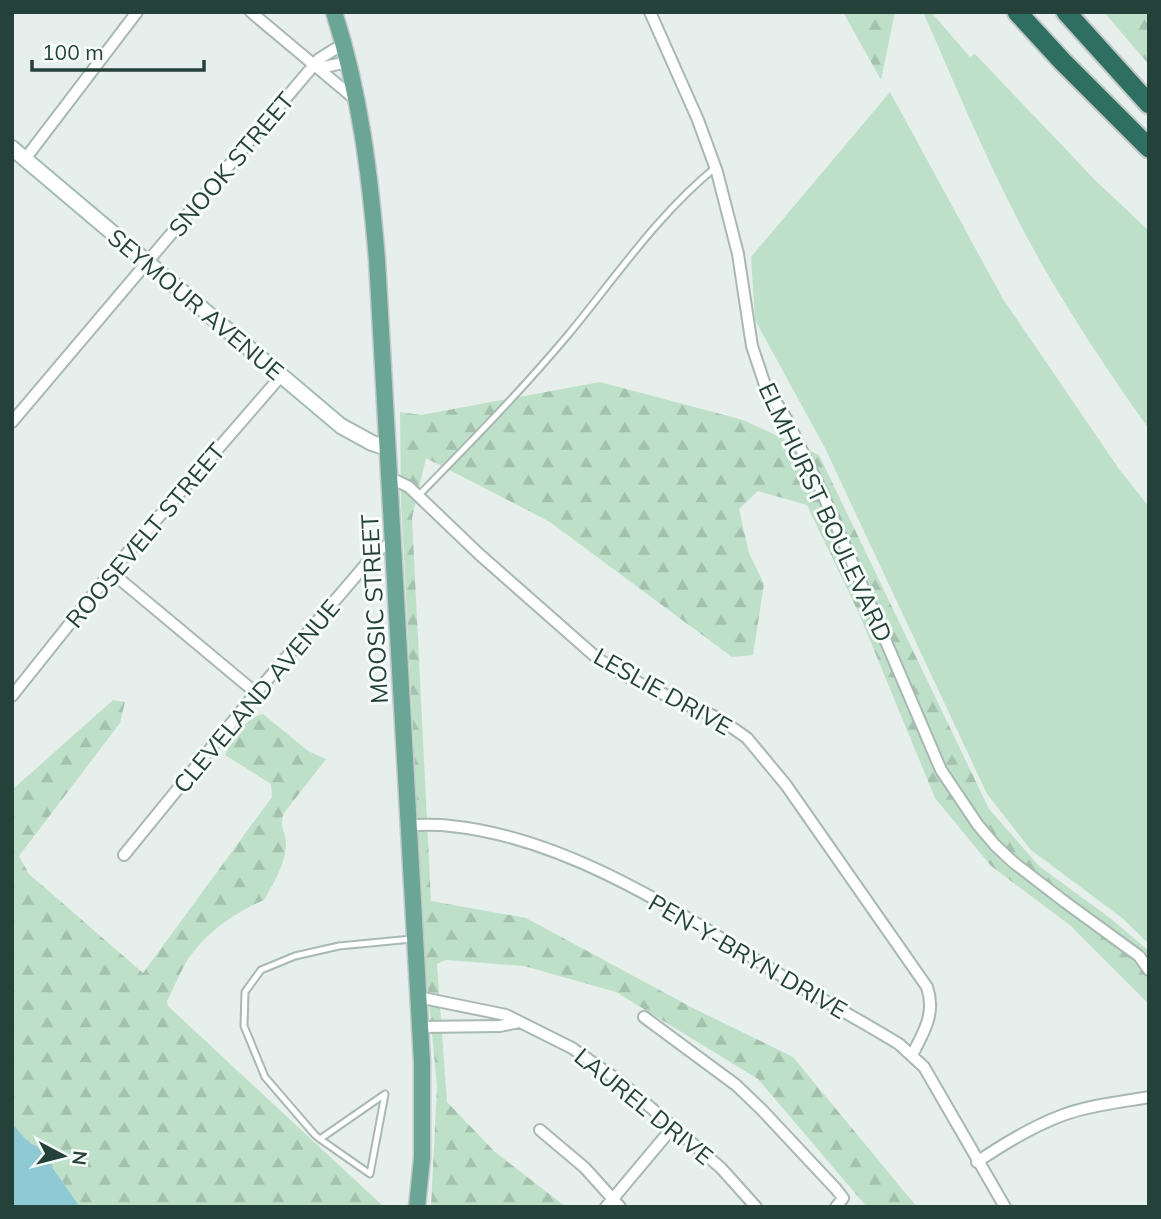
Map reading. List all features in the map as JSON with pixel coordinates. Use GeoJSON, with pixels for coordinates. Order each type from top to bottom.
{"type":"FeatureCollection","features":[{"type":"Feature","properties":{"kind":"highway"},"geometry":{"type":"LineString","coordinates":[[1017,12],[1080,80],[1149,148]]}},
{"type":"Feature","properties":{"kind":"highway"},"geometry":{"type":"LineString","coordinates":[[1066,12],[1149,104]]}},
{"type":"Feature","properties":{"kind":"main road","name":"MOOSIC STREET"},"geometry":{"type":"LineString","coordinates":[[334,12],[358,102],[374,218],[420,1027],[423,1116],[417,1207]]}},
{"type":"Feature","properties":{"kind":"street"},"geometry":{"type":"LineString","coordinates":[[25,159],[137,12]]}},
{"type":"Feature","properties":{"kind":"street"},"geometry":{"type":"LineString","coordinates":[[251,12],[358,102]]}},
{"type":"Feature","properties":{"kind":"street","name":"ELMHURST BOULEVARD"},"geometry":{"type":"LineString","coordinates":[[650,12],[716,167],[738,254],[752,346],[765,385],[787,420],[822,492],[941,769],[978,825],[1004,853],[1139,956],[1149,970]]}},
{"type":"Feature","properties":{"kind":"street","name":"SNOOK STREET"},"geometry":{"type":"LineString","coordinates":[[12,422],[314,65],[335,49],[346,54]]}},
{"type":"Feature","properties":{"kind":"street","name":"SEYMOUR AVENUE"},"geometry":{"type":"LineString","coordinates":[[12,148],[341,426],[387,448]]}},
{"type":"Feature","properties":{"kind":"street","name":"ROOSEVELT STREET"},"geometry":{"type":"LineString","coordinates":[[12,696],[111,572],[281,376]]}},
{"type":"Feature","properties":{"kind":"street","name":"LESLIE DRIVE"},"geometry":{"type":"LineString","coordinates":[[389,477],[399,480],[418,496],[597,658],[633,680],[720,719],[751,742],[786,785],[927,987],[932,1003],[929,1021],[912,1055]]}},
{"type":"Feature","properties":{"kind":"street","name":"CLEVELAND AVENUE"},"geometry":{"type":"LineString","coordinates":[[124,855],[256,693],[367,563],[382,548],[393,543]]}},
{"type":"Feature","properties":{"kind":"street"},"geometry":{"type":"LineString","coordinates":[[111,572],[256,693]]}},
{"type":"Feature","properties":{"kind":"street","name":"PEN-Y-BRYN DRIVE"},"geometry":{"type":"LineString","coordinates":[[408,825],[451,826],[494,835],[541,847],[587,864],[731,944],[876,1030],[912,1055],[924,1068],[1005,1207]]}},
{"type":"Feature","properties":{"kind":"street","name":"LAUREL DRIVE"},"geometry":{"type":"LineString","coordinates":[[418,998],[506,1015],[572,1048],[622,1083],[721,1168],[756,1207]]}},
{"type":"Feature","properties":{"kind":"street"},"geometry":{"type":"LineString","coordinates":[[645,1017],[736,1085],[762,1110],[843,1204]]}},
{"type":"Feature","properties":{"kind":"street"},"geometry":{"type":"LineString","coordinates":[[420,1027],[500,1026],[519,1022]]}},
{"type":"Feature","properties":{"kind":"street"},"geometry":{"type":"LineString","coordinates":[[977,1162],[1032,1128],[1064,1114],[1149,1097]]}},
{"type":"Feature","properties":{"kind":"street"},"geometry":{"type":"LineString","coordinates":[[540,1130],[585,1168],[613,1204],[673,1127]]}},
{"type":"Feature","properties":{"kind":"lane"},"geometry":{"type":"LineString","coordinates":[[418,496],[484,429],[558,346],[606,285],[693,185],[716,167]]}},
{"type":"Feature","properties":{"kind":"lane"},"geometry":{"type":"LineString","coordinates":[[320,1139],[385,1094],[370,1174],[320,1139],[265,1077],[244,1026],[245,992],[261,970],[295,956],[339,946],[415,939]]}},
{"type":"Feature","properties":{"kind":"green space"},"geometry":{"type":"Polygon","coordinates":[[[843,12],[895,12],[881,80],[843,12]]]}},
{"type":"Feature","properties":{"kind":"green space"},"geometry":{"type":"Polygon","coordinates":[[[923,12],[931,12],[970,57],[975,54],[1095,180],[1149,231],[1149,429],[1108,370],[1027,237],[980,142],[923,12]]]}},
{"type":"Feature","properties":{"kind":"green space"},"geometry":{"type":"Polygon","coordinates":[[[1104,12],[1149,12],[1149,64],[1144,59],[1104,12]]]}},
{"type":"Feature","properties":{"kind":"green space"},"geometry":{"type":"Polygon","coordinates":[[[890,92],[1003,299],[1119,469],[1149,507],[1149,944],[1122,918],[1031,850],[987,794],[825,448],[755,320],[751,257],[890,92]]]}},
{"type":"Feature","properties":{"kind":"green space"},"geometry":{"type":"Polygon","coordinates":[[[600,382],[743,420],[819,455],[989,809],[1039,866],[1110,918],[1149,951],[1149,1004],[1071,926],[991,866],[935,798],[860,616],[807,505],[758,491],[739,509],[749,553],[764,584],[753,655],[732,657],[550,522],[426,458],[412,518],[431,901],[526,918],[691,1007],[793,1057],[917,1207],[867,1207],[758,1079],[616,992],[524,966],[446,960],[437,964],[447,1102],[495,1152],[566,1207],[431,1207],[437,1086],[425,961],[401,502],[400,412],[421,415],[600,382]]]}},
{"type":"Feature","properties":{"kind":"green space"},"geometry":{"type":"Polygon","coordinates":[[[113,700],[125,702],[120,723],[19,856],[29,874],[143,973],[272,797],[271,784],[225,755],[240,730],[251,719],[263,714],[308,751],[326,759],[284,813],[282,823],[286,841],[285,853],[278,874],[264,900],[230,919],[199,945],[184,966],[167,1001],[168,1006],[384,1207],[80,1207],[38,1147],[28,1142],[12,1123],[12,790],[113,700]]]}},
{"type":"Feature","properties":{"kind":"water"},"geometry":{"type":"Polygon","coordinates":[[[12,1123],[28,1142],[38,1147],[80,1207],[12,1207],[12,1123]]]}}]}
